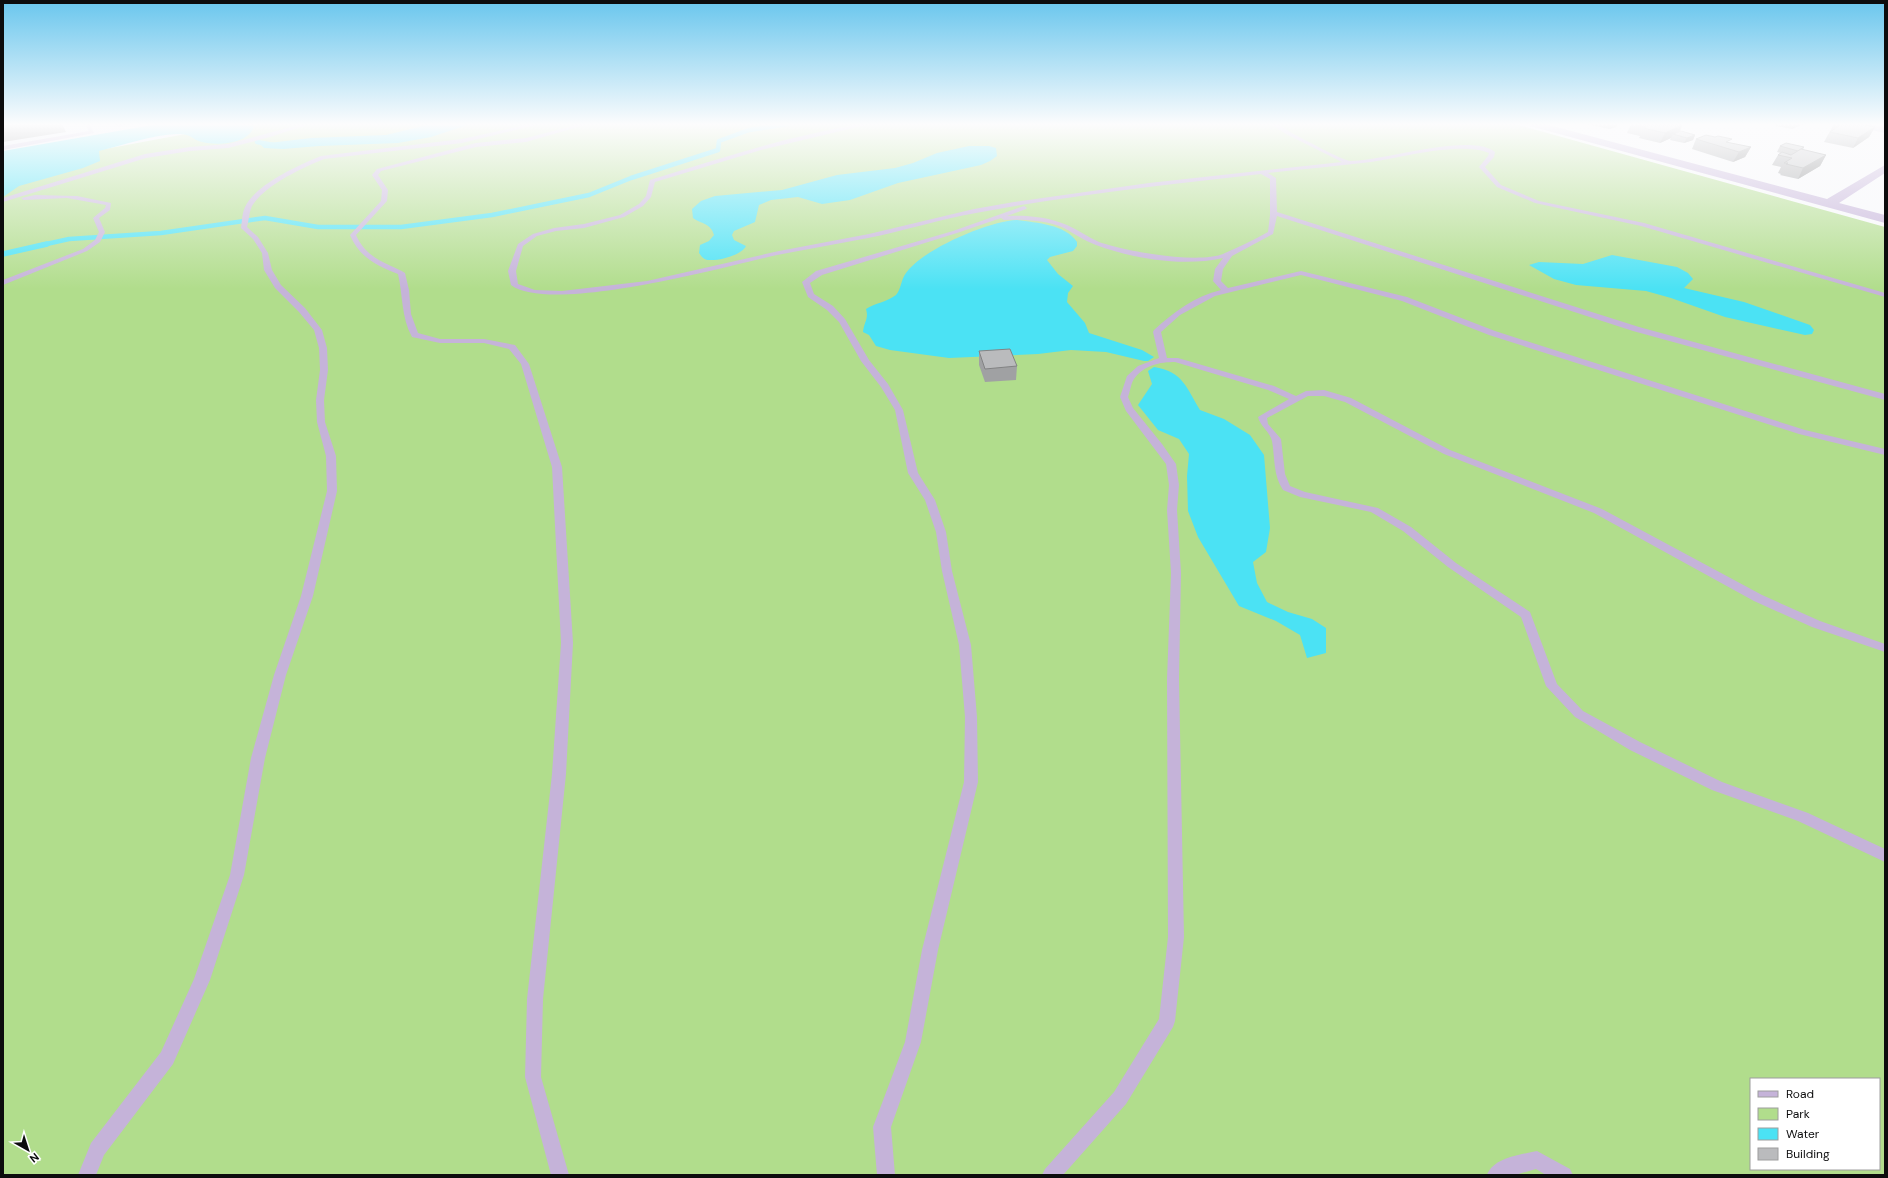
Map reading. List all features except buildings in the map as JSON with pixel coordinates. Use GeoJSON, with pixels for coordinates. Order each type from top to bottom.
{"type":"FeatureCollection","features":[{"type":"Feature","properties":{"kind":"street"},"geometry":{"type":"LineString","coordinates":[[1740,179],[1885,219]]}},
{"type":"Feature","properties":{"kind":"street"},"geometry":{"type":"LineString","coordinates":[[1830,203],[1868,179]]}},
{"type":"Feature","properties":{"kind":"lane"},"geometry":{"type":"LineString","coordinates":[[3,200],[69,179]]}},
{"type":"Feature","properties":{"kind":"lane"},"geometry":{"type":"LineString","coordinates":[[87,1175],[97,1149],[167,1058],[202,980],[237,875],[258,758],[280,675],[308,596],[332,491],[331,456],[321,422],[320,400],[324,370],[323,348],[318,330],[302,310],[278,286],[268,270],[265,253],[256,238],[244,228],[244,221],[248,207],[261,191],[280,179]]}},
{"type":"Feature","properties":{"kind":"lane"},"geometry":{"type":"LineString","coordinates":[[378,179],[385,190],[384,201],[353,235],[356,246],[367,256],[401,273],[405,290],[407,314],[415,335],[440,341],[484,341],[512,347],[525,364],[557,467],[567,643],[559,774],[535,999],[533,1077],[560,1175]]}},
{"type":"Feature","properties":{"kind":"lane"},"geometry":{"type":"LineString","coordinates":[[659,179],[652,181],[649,196],[641,205],[622,216],[584,226],[556,228],[534,235],[520,245],[512,271],[515,285],[534,292],[562,293],[647,283],[779,253],[869,236],[974,211],[1149,185],[1206,179]]}},
{"type":"Feature","properties":{"kind":"lane"},"geometry":{"type":"LineString","coordinates":[[996,218],[1018,217],[1040,220],[1064,226],[1098,244],[1120,250],[1176,258],[1199,259],[1219,257],[1271,233],[1273,224],[1271,185],[1273,179]]}},
{"type":"Feature","properties":{"kind":"lane"},"geometry":{"type":"LineString","coordinates":[[1493,179],[1499,186],[1537,202],[1642,224],[1885,295]]}},
{"type":"Feature","properties":{"kind":"lane"},"geometry":{"type":"LineString","coordinates":[[3,200],[63,196],[88,198],[109,204],[108,209],[96,218],[101,233],[98,241],[85,250],[3,283]]}},
{"type":"Feature","properties":{"kind":"lane"},"geometry":{"type":"LineString","coordinates":[[886,1175],[882,1127],[913,1042],[930,950],[971,782],[971,717],[965,644],[947,571],[941,532],[930,500],[914,473],[899,410],[885,386],[864,361],[842,321],[830,308],[811,295],[806,282],[819,273],[996,218],[1039,202]]}},
{"type":"Feature","properties":{"kind":"lane"},"geometry":{"type":"LineString","coordinates":[[1273,213],[1636,329],[1885,397]]}},
{"type":"Feature","properties":{"kind":"lane"},"geometry":{"type":"LineString","coordinates":[[1227,291],[1217,281],[1219,268],[1230,253]]}},
{"type":"Feature","properties":{"kind":"lane"},"geometry":{"type":"LineString","coordinates":[[1164,360],[1157,332],[1176,313],[1212,294],[1301,273],[1367,291],[1404,299],[1492,333],[1802,432],[1885,452]]}},
{"type":"Feature","properties":{"kind":"lane"},"geometry":{"type":"LineString","coordinates":[[1051,1175],[1120,1098],[1167,1021],[1176,937],[1173,687],[1176,573],[1172,510],[1174,485],[1171,464],[1159,446],[1129,409],[1124,397],[1130,378],[1141,368],[1157,360],[1175,360],[1271,388],[1296,398]]}},
{"type":"Feature","properties":{"kind":"lane"},"geometry":{"type":"LineString","coordinates":[[1885,648],[1816,624],[1758,598],[1598,511],[1447,452],[1348,400],[1324,393],[1306,394],[1262,417],[1264,424],[1276,439],[1280,474],[1286,488],[1303,495],[1374,510],[1407,528],[1452,565],[1526,615],[1552,686],[1579,714],[1635,746],[1717,786],[1803,817],[1885,856]]}},
{"type":"Feature","properties":{"kind":"lane"},"geometry":{"type":"LineString","coordinates":[[1496,1175],[1503,1169],[1537,1160],[1564,1175]]}},
{"type":"Feature","properties":{"kind":"green space"},"geometry":{"type":"Polygon","coordinates":[[[3,179],[1712,179],[1885,227],[1885,1175],[3,1175],[3,179]]]}},
{"type":"Feature","properties":{"kind":"water"},"geometry":{"type":"Polygon","coordinates":[[[3,179],[44,179],[19,186],[3,197],[3,179]]]}},
{"type":"Feature","properties":{"kind":"water"},"geometry":{"type":"Polygon","coordinates":[[[822,179],[917,179],[898,183],[850,200],[822,204],[798,197],[771,200],[759,205],[755,222],[734,231],[732,235],[734,240],[746,246],[744,249],[730,257],[707,260],[702,257],[699,253],[700,245],[709,241],[714,235],[711,228],[693,218],[692,209],[701,201],[715,196],[782,190],[822,179]]]}},
{"type":"Feature","properties":{"kind":"water"},"geometry":{"type":"Polygon","coordinates":[[[1017,220],[1050,225],[1065,231],[1077,242],[1077,246],[1073,251],[1050,257],[1047,260],[1058,274],[1073,286],[1068,293],[1067,302],[1085,323],[1089,333],[1142,350],[1154,357],[1148,361],[1144,361],[1106,352],[1071,350],[1038,354],[949,358],[890,350],[876,346],[869,335],[863,332],[867,318],[866,309],[896,295],[906,273],[927,255],[941,246],[974,231],[990,225],[1017,220]]]}},
{"type":"Feature","properties":{"kind":"water"},"geometry":{"type":"Polygon","coordinates":[[[1612,255],[1677,267],[1688,273],[1693,279],[1684,288],[1744,302],[1810,325],[1814,330],[1812,334],[1805,335],[1725,317],[1646,291],[1576,285],[1554,279],[1529,265],[1539,262],[1583,264],[1612,255]]]}},
{"type":"Feature","properties":{"kind":"water"},"geometry":{"type":"Polygon","coordinates":[[[1154,367],[1172,372],[1183,382],[1200,410],[1224,419],[1250,435],[1264,455],[1270,528],[1266,552],[1253,562],[1257,583],[1267,602],[1288,612],[1312,619],[1326,628],[1326,653],[1307,658],[1300,635],[1276,621],[1239,606],[1198,537],[1188,511],[1187,476],[1189,454],[1179,439],[1158,430],[1138,405],[1152,384],[1148,371],[1154,367]]]}},
{"type":"Feature","properties":{"kind":"waterway"},"geometry":{"type":"LineString","coordinates":[[42,245],[69,239],[161,233],[265,218],[318,227],[401,227],[492,215],[589,195],[629,179]]}},
{"type":"Feature","properties":{"kind":"waterway"},"geometry":{"type":"LineString","coordinates":[[3,254],[47,244]]}}]}
